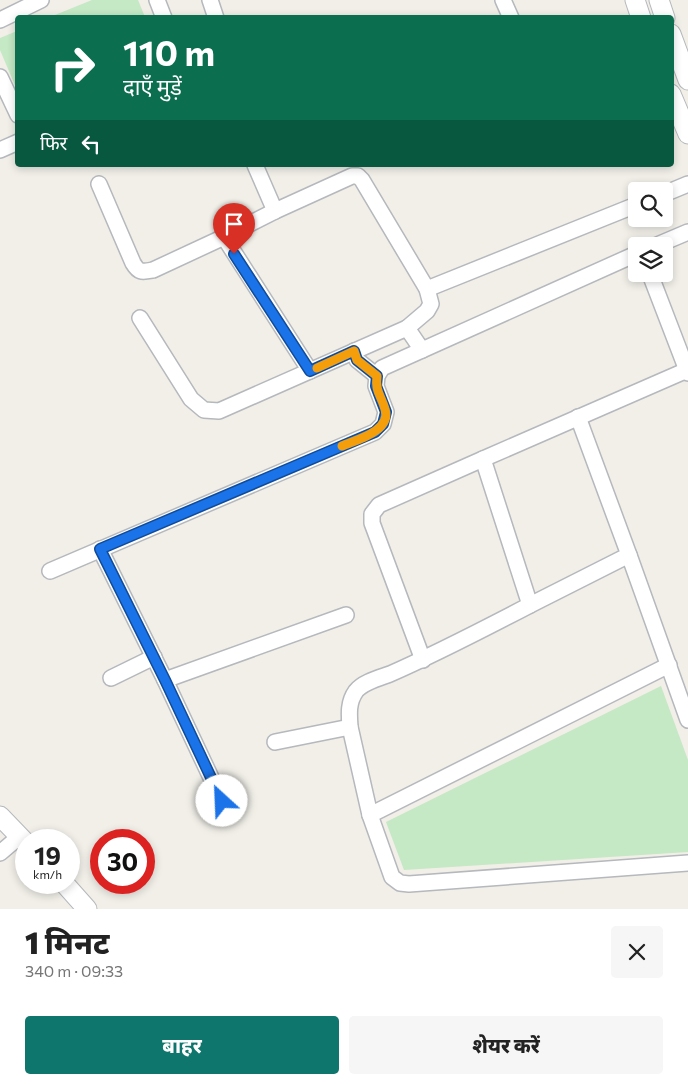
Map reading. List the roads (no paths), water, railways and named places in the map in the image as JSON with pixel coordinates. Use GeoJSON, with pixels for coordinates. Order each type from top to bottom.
{"type":"FeatureCollection","features":[{"type":"Feature","properties":{"kind":"street"},"geometry":{"type":"LineString","coordinates":[[0,20],[41,0]]}},
{"type":"Feature","properties":{"kind":"street"},"geometry":{"type":"LineString","coordinates":[[157,0],[163,15]]}},
{"type":"Feature","properties":{"kind":"street"},"geometry":{"type":"LineString","coordinates":[[210,0],[215,15]]}},
{"type":"Feature","properties":{"kind":"street"},"geometry":{"type":"LineString","coordinates":[[503,0],[510,15]]}},
{"type":"Feature","properties":{"kind":"street"},"geometry":{"type":"LineString","coordinates":[[635,0],[641,15]]}},
{"type":"Feature","properties":{"kind":"street"},"geometry":{"type":"LineString","coordinates":[[659,0],[664,15]]}},
{"type":"Feature","properties":{"kind":"street"},"geometry":{"type":"LineString","coordinates":[[674,42],[688,80]]}},
{"type":"Feature","properties":{"kind":"street"},"geometry":{"type":"LineString","coordinates":[[0,77],[15,110]]}},
{"type":"Feature","properties":{"kind":"street"},"geometry":{"type":"LineString","coordinates":[[674,101],[688,134]]}},
{"type":"Feature","properties":{"kind":"street"},"geometry":{"type":"LineString","coordinates":[[0,150],[15,143]]}},
{"type":"Feature","properties":{"kind":"street"},"geometry":{"type":"LineString","coordinates":[[256,167],[274,211]]}},
{"type":"Feature","properties":{"kind":"street"},"geometry":{"type":"LineString","coordinates":[[98,184],[133,263],[137,269],[143,272],[153,270],[224,238],[274,211],[352,176],[358,176],[427,289],[431,304],[427,311],[407,328],[219,411],[204,410],[191,399],[140,318]]}},
{"type":"Feature","properties":{"kind":"street"},"geometry":{"type":"LineString","coordinates":[[673,190],[688,184]]}},
{"type":"Feature","properties":{"kind":"street"},"geometry":{"type":"LineString","coordinates":[[427,289],[628,208]]}},
{"type":"Feature","properties":{"kind":"street"},"geometry":{"type":"LineString","coordinates":[[673,238],[688,232]]}},
{"type":"Feature","properties":{"kind":"street"},"geometry":{"type":"LineString","coordinates":[[224,238],[310,371]]}},
{"type":"Feature","properties":{"kind":"street"},"geometry":{"type":"LineString","coordinates":[[50,571],[375,432],[383,424],[386,412],[376,386],[377,376],[382,368],[628,258]]}},
{"type":"Feature","properties":{"kind":"street"},"geometry":{"type":"LineString","coordinates":[[422,660],[372,523],[372,514],[379,505],[578,417],[688,371],[653,282]]}},
{"type":"Feature","properties":{"kind":"street"},"geometry":{"type":"LineString","coordinates":[[407,328],[422,350]]}},
{"type":"Feature","properties":{"kind":"street"},"geometry":{"type":"LineString","coordinates":[[354,351],[357,360],[377,376]]}},
{"type":"Feature","properties":{"kind":"street"},"geometry":{"type":"LineString","coordinates":[[578,417],[688,720]]}},
{"type":"Feature","properties":{"kind":"street"},"geometry":{"type":"LineString","coordinates":[[482,459],[530,605]]}},
{"type":"Feature","properties":{"kind":"street"},"geometry":{"type":"LineString","coordinates":[[100,549],[154,657],[222,801]]}},
{"type":"Feature","properties":{"kind":"street"},"geometry":{"type":"LineString","coordinates":[[629,555],[422,660],[357,689],[350,702],[350,727],[370,815],[392,876],[400,883],[409,884],[688,863]]}},
{"type":"Feature","properties":{"kind":"street"},"geometry":{"type":"LineString","coordinates":[[165,680],[346,616]]}},
{"type":"Feature","properties":{"kind":"street"},"geometry":{"type":"LineString","coordinates":[[110,678],[154,657]]}},
{"type":"Feature","properties":{"kind":"street"},"geometry":{"type":"LineString","coordinates":[[370,815],[669,665]]}},
{"type":"Feature","properties":{"kind":"street"},"geometry":{"type":"LineString","coordinates":[[275,742],[350,727]]}},
{"type":"Feature","properties":{"kind":"street"},"geometry":{"type":"LineString","coordinates":[[2,815],[15,830]]}},
{"type":"Feature","properties":{"kind":"street"},"geometry":{"type":"LineString","coordinates":[[0,853],[15,845]]}},
{"type":"Feature","properties":{"kind":"street"},"geometry":{"type":"LineString","coordinates":[[74,894],[87,909]]}}]}
